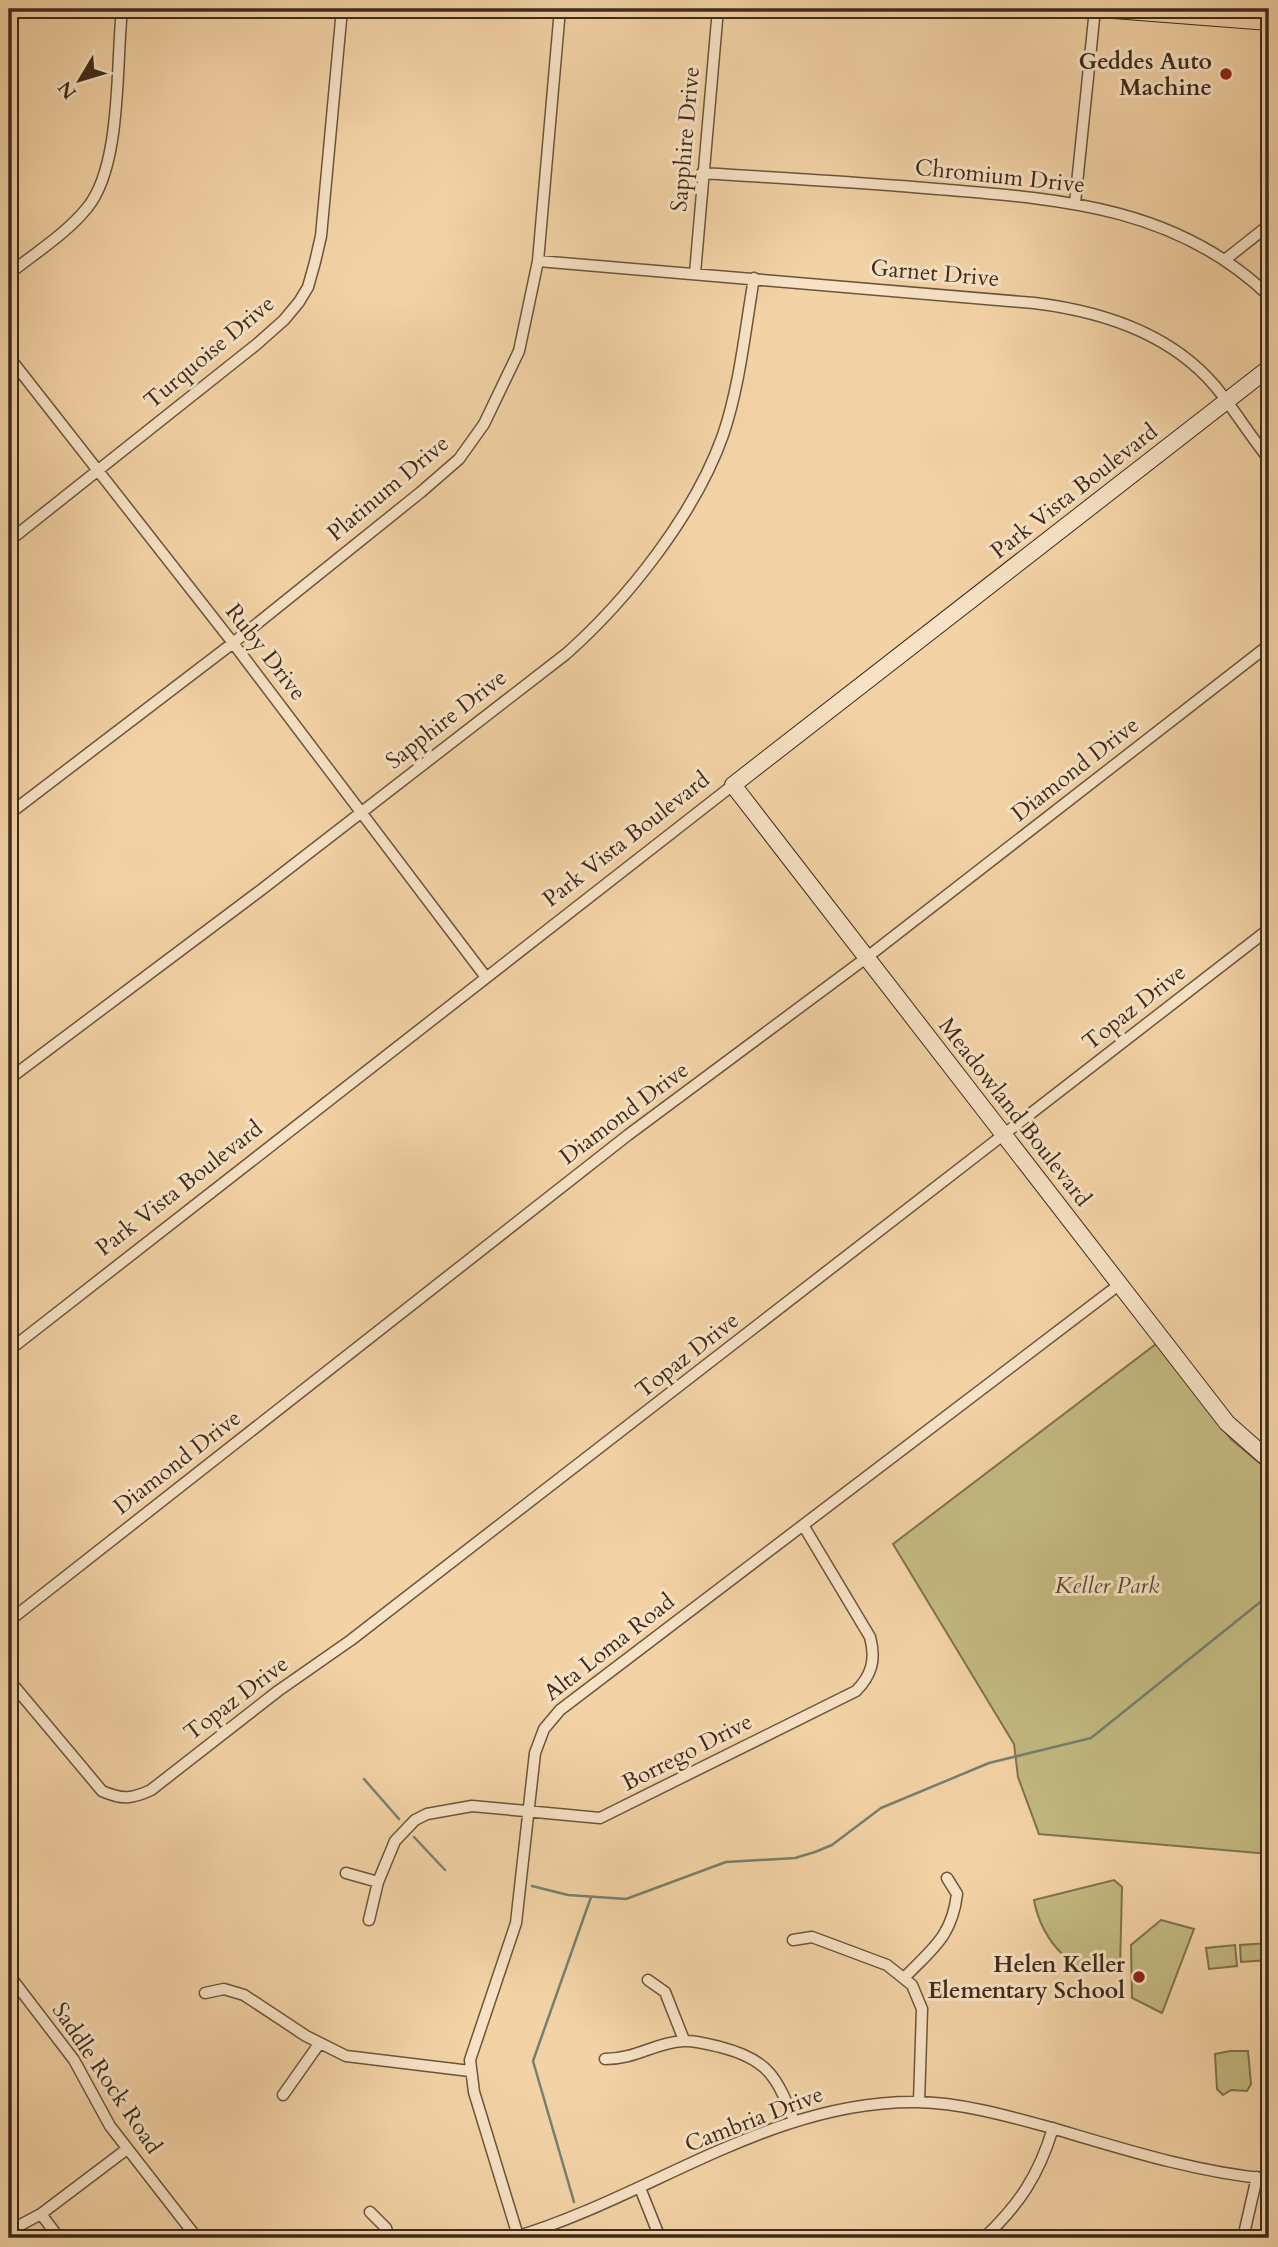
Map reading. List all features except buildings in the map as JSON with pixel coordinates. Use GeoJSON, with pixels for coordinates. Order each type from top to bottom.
{"type":"FeatureCollection","features":[{"type":"Feature","properties":{"kind":"main road"},"geometry":{"type":"LineString","coordinates":[[1114,9],[1269,21]]}},
{"type":"Feature","properties":{"kind":"street"},"geometry":{"type":"LineString","coordinates":[[9,274],[79,217],[102,185],[111,151],[122,9]]}},
{"type":"Feature","properties":{"kind":"street","name":"Turquoise Drive"},"geometry":{"type":"LineString","coordinates":[[9,541],[99,472],[284,320],[308,287],[321,236],[342,9]]}},
{"type":"Feature","properties":{"kind":"street","name":"Platinum Drive"},"geometry":{"type":"LineString","coordinates":[[9,814],[233,643],[421,492],[467,449],[484,424],[513,366],[526,325],[538,261],[560,9]]}},
{"type":"Feature","properties":{"kind":"street","name":"Sapphire Drive"},"geometry":{"type":"LineString","coordinates":[[695,273],[718,9]]}},
{"type":"Feature","properties":{"kind":"street"},"geometry":{"type":"LineString","coordinates":[[1075,203],[1096,9]]}},
{"type":"Feature","properties":{"kind":"street","name":"Chromium Drive"},"geometry":{"type":"LineString","coordinates":[[702,173],[889,185],[1075,203],[1161,227],[1226,259],[1269,296]]}},
{"type":"Feature","properties":{"kind":"street"},"geometry":{"type":"LineString","coordinates":[[1226,259],[1269,225]]}},
{"type":"Feature","properties":{"kind":"street","name":"Garnet Drive"},"geometry":{"type":"LineString","coordinates":[[538,261],[1034,303],[1090,311],[1135,329],[1166,346],[1201,373],[1269,459]]}},
{"type":"Feature","properties":{"kind":"street","name":"Sapphire Drive"},"geometry":{"type":"LineString","coordinates":[[9,1079],[566,654],[604,618],[639,575],[693,495],[723,433],[737,376],[754,278]]}},
{"type":"Feature","properties":{"kind":"street","name":"Ruby Drive"},"geometry":{"type":"LineString","coordinates":[[9,357],[233,643],[485,976]]}},
{"type":"Feature","properties":{"kind":"street","name":"Park Vista Boulevard"},"geometry":{"type":"LineString","coordinates":[[12,1348],[485,976],[1269,368]]}},
{"type":"Feature","properties":{"kind":"street","name":"Diamond Drive"},"geometry":{"type":"LineString","coordinates":[[9,1620],[628,1135],[866,958],[1269,645]]}},
{"type":"Feature","properties":{"kind":"street","name":"Meadowland Boulevard"},"geometry":{"type":"LineString","coordinates":[[733,785],[1227,1423],[1269,1460]]}},
{"type":"Feature","properties":{"kind":"street","name":"Topaz Drive"},"geometry":{"type":"LineString","coordinates":[[9,1680],[91,1782],[102,1791],[122,1798],[134,1798],[151,1790],[267,1699],[351,1640],[1269,929]]}},
{"type":"Feature","properties":{"kind":"street","name":"Alta Loma Road"},"geometry":{"type":"LineString","coordinates":[[514,2237],[470,2071],[473,2048],[516,1923],[535,1753],[551,1719],[1120,1284]]}},
{"type":"Feature","properties":{"kind":"street","name":"Borrego Drive"},"geometry":{"type":"LineString","coordinates":[[369,1920],[378,1882],[395,1841],[415,1820],[427,1814],[472,1806],[593,1818],[608,1815],[847,1696],[863,1684],[873,1660],[870,1637],[803,1525]]}},
{"type":"Feature","properties":{"kind":"street"},"geometry":{"type":"LineString","coordinates":[[346,1873],[378,1882]]}},
{"type":"Feature","properties":{"kind":"street"},"geometry":{"type":"LineString","coordinates":[[905,1976],[946,1935],[950,1926],[957,1894],[947,1878]]}},
{"type":"Feature","properties":{"kind":"street"},"geometry":{"type":"LineString","coordinates":[[793,1940],[812,1937],[887,1965],[905,1976],[922,2009],[919,2102]]}},
{"type":"Feature","properties":{"kind":"street","name":"Saddle Rock Road"},"geometry":{"type":"LineString","coordinates":[[9,1975],[74,2060],[102,2115],[197,2238]]}},
{"type":"Feature","properties":{"kind":"street"},"geometry":{"type":"LineString","coordinates":[[648,1979],[665,1992],[684,2040]]}},
{"type":"Feature","properties":{"kind":"street"},"geometry":{"type":"LineString","coordinates":[[205,1993],[224,1989],[244,1996],[319,2044],[360,2059],[470,2071]]}},
{"type":"Feature","properties":{"kind":"street"},"geometry":{"type":"LineString","coordinates":[[605,2059],[626,2059],[684,2040],[734,2050],[760,2062],[781,2087],[794,2121]]}},
{"type":"Feature","properties":{"kind":"street"},"geometry":{"type":"LineString","coordinates":[[283,2095],[319,2044]]}},
{"type":"Feature","properties":{"kind":"street","name":"Cambria Drive"},"geometry":{"type":"LineString","coordinates":[[514,2237],[578,2216],[794,2121],[856,2106],[919,2102],[984,2110],[1174,2162],[1269,2179]]}},
{"type":"Feature","properties":{"kind":"street"},"geometry":{"type":"LineString","coordinates":[[984,2238],[1010,2213],[1032,2183],[1053,2129]]}},
{"type":"Feature","properties":{"kind":"street"},"geometry":{"type":"LineString","coordinates":[[9,2231],[41,2214],[127,2148]]}},
{"type":"Feature","properties":{"kind":"street"},"geometry":{"type":"LineString","coordinates":[[1243,2238],[1257,2178]]}},
{"type":"Feature","properties":{"kind":"street"},"geometry":{"type":"LineString","coordinates":[[640,2188],[660,2238]]}},
{"type":"Feature","properties":{"kind":"street"},"geometry":{"type":"LineString","coordinates":[[370,2212],[386,2228],[389,2238]]}},
{"type":"Feature","properties":{"kind":"street"},"geometry":{"type":"LineString","coordinates":[[41,2214],[59,2238]]}},
{"type":"Feature","properties":{"kind":"green space","name":"Keller Park"},"geometry":{"type":"Polygon","coordinates":[[[1156,1344],[1231,1439],[1269,1471],[1269,1854],[1039,1834],[1018,1777],[1014,1744],[893,1544],[1156,1344]]]}},
{"type":"Feature","properties":{"kind":"green space"},"geometry":{"type":"Polygon","coordinates":[[[1114,1880],[1122,1887],[1120,1970],[1089,1970],[1075,1964],[1052,1943],[1044,1930],[1034,1900],[1114,1880]]]}},
{"type":"Feature","properties":{"kind":"green space"},"geometry":{"type":"Polygon","coordinates":[[[1161,1920],[1194,1929],[1162,2013],[1132,1998],[1131,1945],[1161,1920]]]}},
{"type":"Feature","properties":{"kind":"green space"},"geometry":{"type":"Polygon","coordinates":[[[1269,1943],[1269,1960],[1241,1962],[1240,1945],[1269,1943]]]}},
{"type":"Feature","properties":{"kind":"green space"},"geometry":{"type":"Polygon","coordinates":[[[1235,1945],[1237,1966],[1209,1969],[1206,1948],[1235,1945]]]}},
{"type":"Feature","properties":{"kind":"green space"},"geometry":{"type":"Polygon","coordinates":[[[1248,2051],[1251,2084],[1247,2091],[1231,2090],[1223,2095],[1217,2089],[1215,2054],[1248,2051]]]}},
{"type":"Feature","properties":{"kind":"waterway"},"geometry":{"type":"LineString","coordinates":[[532,1886],[568,1895],[626,1899],[726,1862],[795,1858],[815,1852],[832,1845],[881,1808],[989,1763],[1091,1738],[1269,1595]]}},
{"type":"Feature","properties":{"kind":"waterway"},"geometry":{"type":"LineString","coordinates":[[364,1779],[399,1819]]}},
{"type":"Feature","properties":{"kind":"waterway"},"geometry":{"type":"LineString","coordinates":[[414,1837],[445,1870]]}},
{"type":"Feature","properties":{"kind":"waterway"},"geometry":{"type":"LineString","coordinates":[[574,2202],[533,2061],[591,1897]]}},
{"type":"Feature","properties":{"kind":"place","name":"Geddes Auto Machine"},"geometry":{"type":"Point","coordinates":[1226,74]}},
{"type":"Feature","properties":{"kind":"place","name":"Helen Keller Elementary School"},"geometry":{"type":"Point","coordinates":[1139,1977]}}]}
